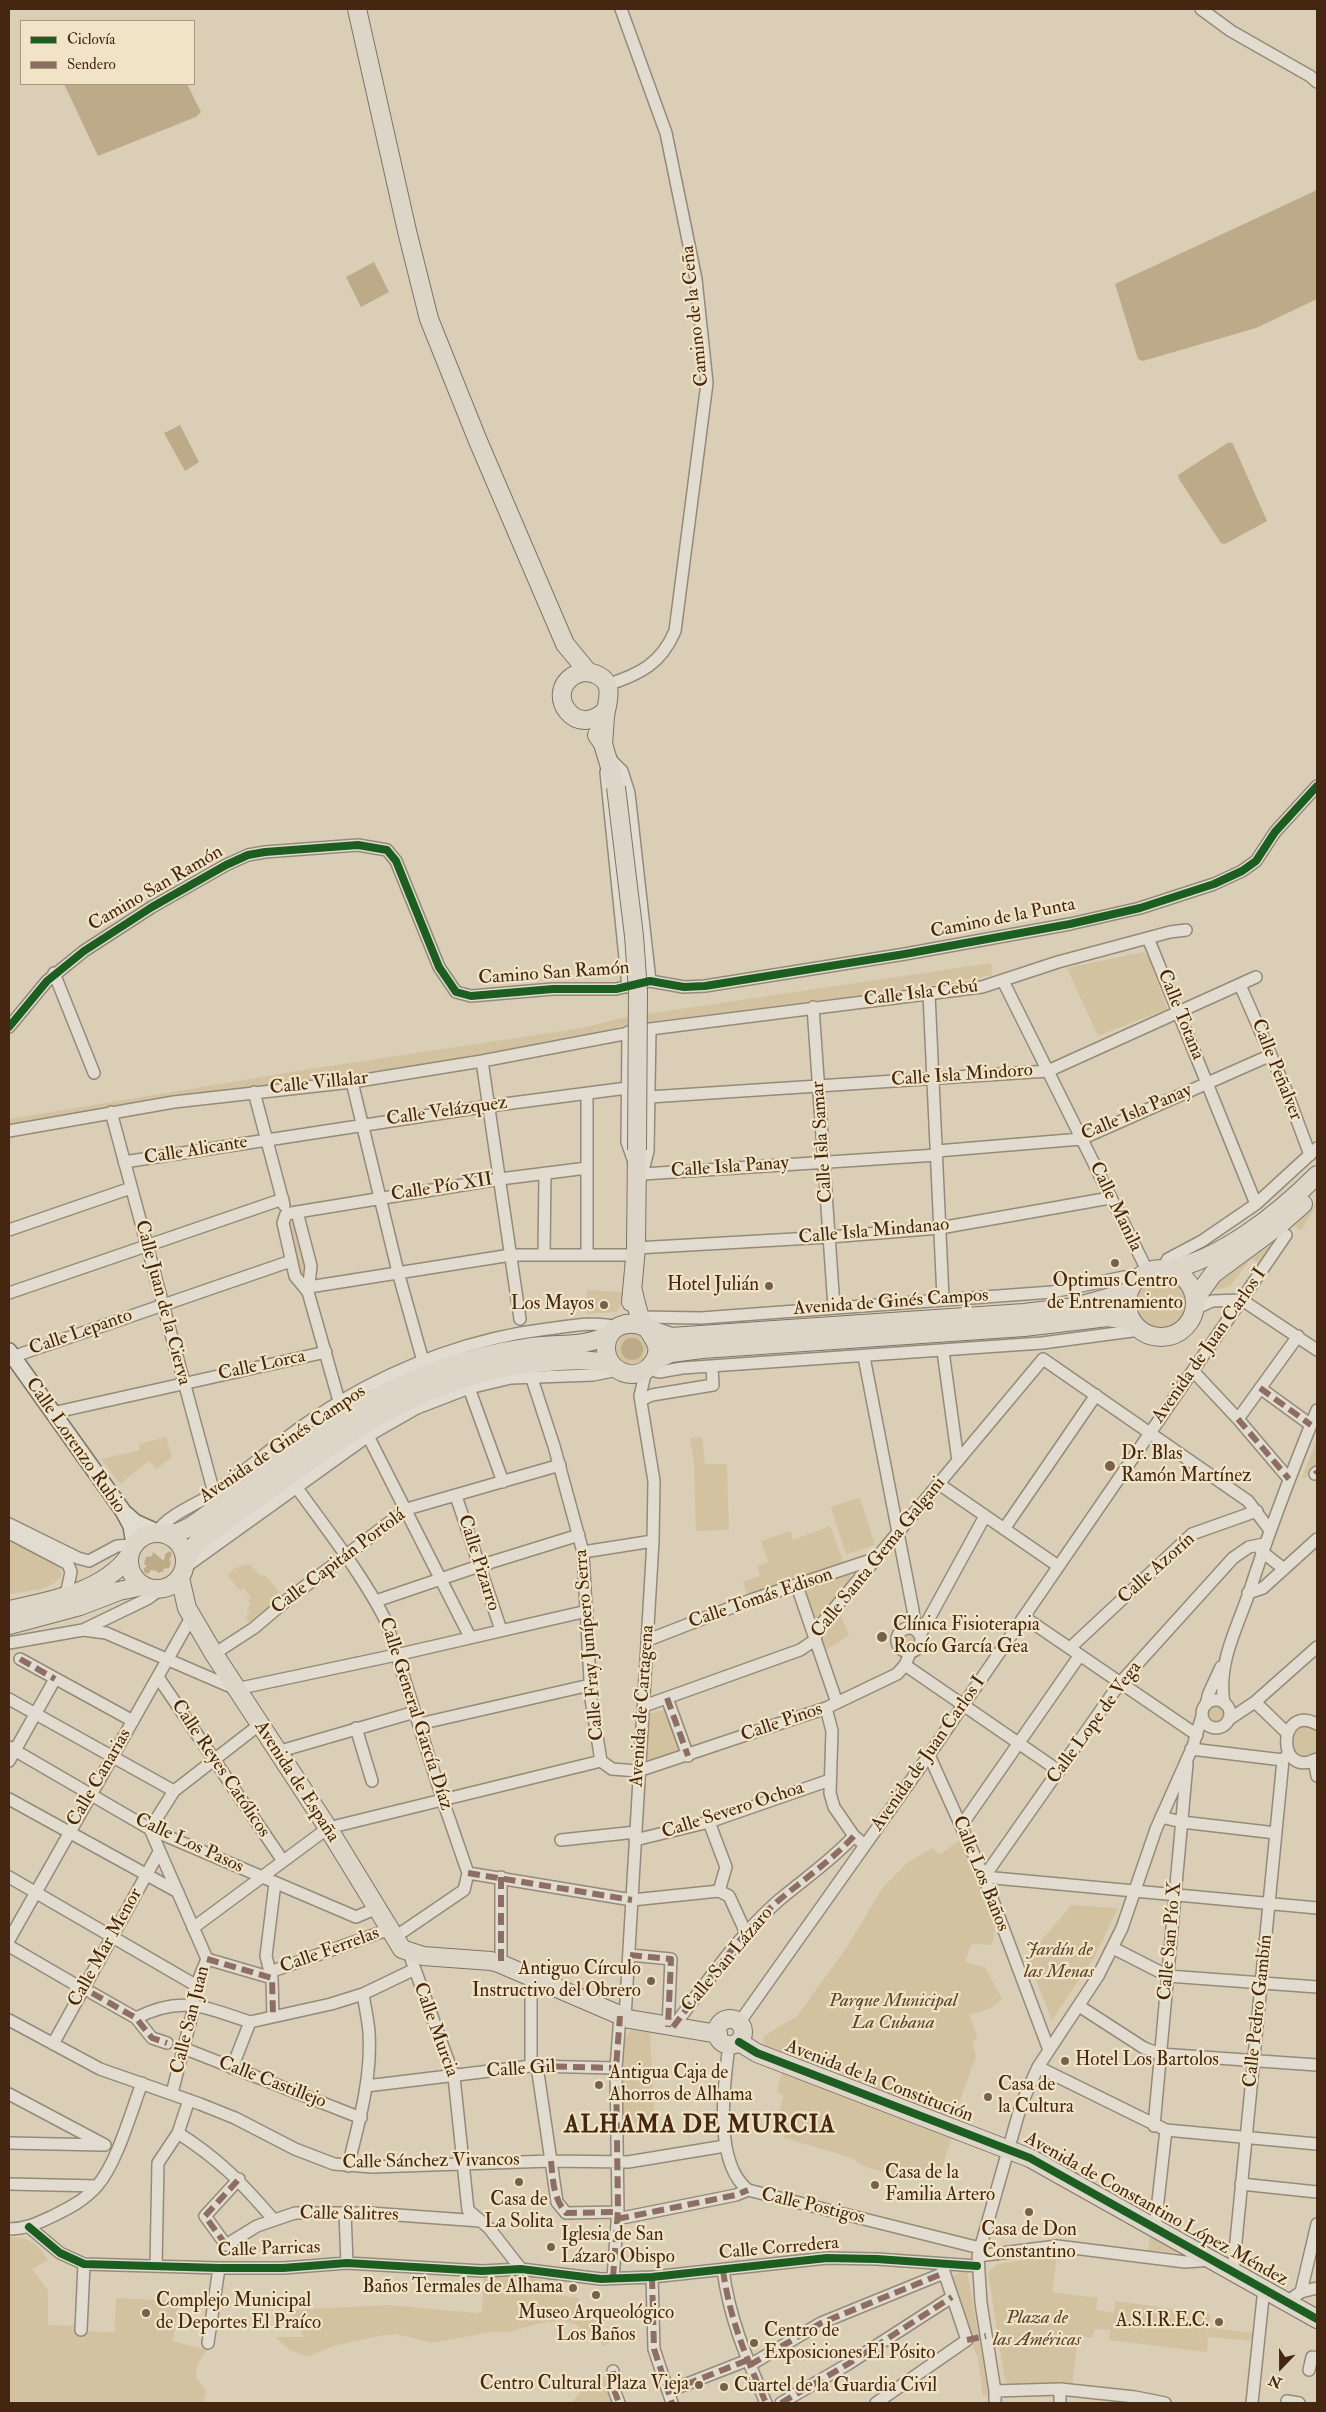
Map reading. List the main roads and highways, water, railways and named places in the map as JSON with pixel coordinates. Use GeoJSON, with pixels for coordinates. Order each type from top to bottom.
{"type":"FeatureCollection","features":[{"type":"Feature","properties":{"kind":"main road"},"geometry":{"type":"LineString","coordinates":[[357,9],[406,231],[429,319],[478,441],[565,644],[588,672]]}},
{"type":"Feature","properties":{"kind":"main road"},"geometry":{"type":"LineString","coordinates":[[565,644],[568,680]]}},
{"type":"Feature","properties":{"kind":"main road"},"geometry":{"type":"LineString","coordinates":[[605,750],[606,710],[610,693],[608,685],[596,674],[588,672],[574,675],[568,680],[562,691],[563,705],[572,716],[586,720],[601,716],[606,710]]}},
{"type":"Feature","properties":{"kind":"main road"},"geometry":{"type":"LineString","coordinates":[[586,720],[605,750],[616,786],[638,990],[638,1170],[633,1291],[631,1305],[606,1349],[616,1369],[634,1374],[650,1366],[657,1344],[645,1324],[633,1291]]}},
{"type":"Feature","properties":{"kind":"main road","name":"Avenida de Ginés Campos"},"geometry":{"type":"LineString","coordinates":[[1154,1272],[1201,1260],[1276,1212],[1317,1175]]}},
{"type":"Feature","properties":{"kind":"main road"},"geometry":{"type":"LineString","coordinates":[[1195,1304],[1189,1283],[1176,1272],[1154,1272],[1129,1292],[1127,1303],[1136,1326],[1153,1337],[1173,1336],[1189,1324],[1195,1304],[1213,1274],[1278,1226],[1317,1190]]}},
{"type":"Feature","properties":{"kind":"main road","name":"Avenida de Ginés Campos"},"geometry":{"type":"LineString","coordinates":[[645,1324],[671,1337],[1024,1313],[1075,1307],[1129,1292]]}},
{"type":"Feature","properties":{"kind":"main road","name":"Avenida de Ginés Campos"},"geometry":{"type":"LineString","coordinates":[[650,1366],[671,1354],[702,1349],[1024,1327],[1108,1317],[1136,1326]]}},
{"type":"Feature","properties":{"kind":"main road"},"geometry":{"type":"LineString","coordinates":[[616,1329],[634,1323],[645,1324]]}},
{"type":"Feature","properties":{"kind":"main road","name":"Avenida de Ginés Campos"},"geometry":{"type":"LineString","coordinates":[[161,1533],[177,1533],[190,1527],[342,1410],[467,1361],[491,1354],[535,1347],[586,1344],[616,1329]]}},
{"type":"Feature","properties":{"kind":"main road","name":"Calle Lorenzo Rubio"},"geometry":{"type":"LineString","coordinates":[[10,1354],[123,1511],[131,1526],[132,1548]]}},
{"type":"Feature","properties":{"kind":"main road","name":"Avenida de Ginés Campos"},"geometry":{"type":"LineString","coordinates":[[183,1569],[194,1546],[202,1539],[341,1439],[412,1398],[501,1367],[594,1360],[616,1369]]}},
{"type":"Feature","properties":{"kind":"main road"},"geometry":{"type":"LineString","coordinates":[[123,1511],[135,1522],[161,1533],[180,1544],[190,1612]]}},
{"type":"Feature","properties":{"kind":"main road"},"geometry":{"type":"LineString","coordinates":[[9,1610],[66,1595],[110,1577],[132,1548],[148,1534],[161,1533]]}},
{"type":"Feature","properties":{"kind":"main road"},"geometry":{"type":"LineString","coordinates":[[132,1548],[129,1569],[133,1577],[143,1586]]}},
{"type":"Feature","properties":{"kind":"main road"},"geometry":{"type":"LineString","coordinates":[[161,1589],[173,1584],[183,1569]]}},
{"type":"Feature","properties":{"kind":"main road"},"geometry":{"type":"LineString","coordinates":[[9,1625],[80,1606],[119,1590],[143,1586],[167,1590],[190,1612]]}},
{"type":"Feature","properties":{"kind":"main road","name":"Avenida de España"},"geometry":{"type":"LineString","coordinates":[[190,1612],[236,1689],[328,1828],[376,1908],[411,1961],[502,1964],[623,2017],[726,2036]]}},
{"type":"Feature","properties":{"kind":"main road"},"geometry":{"type":"LineString","coordinates":[[726,2036],[732,2019],[739,2023]]}},
{"type":"Feature","properties":{"kind":"main road","name":"Avenida de la Constitución"},"geometry":{"type":"LineString","coordinates":[[726,2036],[757,2053],[1009,2148]]}},
{"type":"Feature","properties":{"kind":"main road","name":"Avenida de Constantino López Méndez"},"geometry":{"type":"LineString","coordinates":[[1009,2148],[1233,2272],[1264,2288],[1295,2296],[1317,2319]]}},
{"type":"Feature","properties":{"kind":"place","name":"Optimus Centro de Entrenamiento"},"geometry":{"type":"Point","coordinates":[1115,1263]}},
{"type":"Feature","properties":{"kind":"place","name":"Hotel Julián"},"geometry":{"type":"Point","coordinates":[769,1286]}},
{"type":"Feature","properties":{"kind":"place","name":"Los Mayos"},"geometry":{"type":"Point","coordinates":[604,1305]}},
{"type":"Feature","properties":{"kind":"place","name":"Dr. Blas Ramón Martínez"},"geometry":{"type":"Point","coordinates":[1110,1466]}},
{"type":"Feature","properties":{"kind":"place","name":"Clínica Fisioterapia Rocío García Gea"},"geometry":{"type":"Point","coordinates":[882,1637]}},
{"type":"Feature","properties":{"kind":"place","name":"Antiguo Círculo Instructivo del Obrero"},"geometry":{"type":"Point","coordinates":[651,1981]}},
{"type":"Feature","properties":{"kind":"place","name":"Hotel Los Bartolos"},"geometry":{"type":"Point","coordinates":[1065,2061]}},
{"type":"Feature","properties":{"kind":"place","name":"Antigua Caja de Ahorros de Alhama"},"geometry":{"type":"Point","coordinates":[599,2085]}},
{"type":"Feature","properties":{"kind":"place","name":"Casa de la Cultura"},"geometry":{"type":"Point","coordinates":[988,2097]}},
{"type":"Feature","properties":{"kind":"place","name":"Casa de La Solita"},"geometry":{"type":"Point","coordinates":[519,2182]}},
{"type":"Feature","properties":{"kind":"place","name":"Casa de la Familia Artero"},"geometry":{"type":"Point","coordinates":[875,2185]}},
{"type":"Feature","properties":{"kind":"place","name":"Casa de Don Constantino"},"geometry":{"type":"Point","coordinates":[1029,2212]}},
{"type":"Feature","properties":{"kind":"place","name":"Iglesia de San Lázaro Obispo"},"geometry":{"type":"Point","coordinates":[551,2247]}},
{"type":"Feature","properties":{"kind":"place","name":"Baños Termales de Alhama"},"geometry":{"type":"Point","coordinates":[573,2288]}},
{"type":"Feature","properties":{"kind":"place","name":"Museo Arqueológico Los Baños"},"geometry":{"type":"Point","coordinates":[596,2295]}},
{"type":"Feature","properties":{"kind":"place","name":"Complejo Municipal de Deportes El Praíco"},"geometry":{"type":"Point","coordinates":[146,2313]}},
{"type":"Feature","properties":{"kind":"place","name":"A.S.I.R.E.C."},"geometry":{"type":"Point","coordinates":[1219,2322]}},
{"type":"Feature","properties":{"kind":"place","name":"Centro de Exposiciones El Pósito"},"geometry":{"type":"Point","coordinates":[754,2343]}},
{"type":"Feature","properties":{"kind":"place","name":"Centro Cultural Plaza Vieja"},"geometry":{"type":"Point","coordinates":[699,2385]}},
{"type":"Feature","properties":{"kind":"place","name":"Cuartel de la Guardia Civil"},"geometry":{"type":"Point","coordinates":[724,2387]}},
{"type":"Feature","properties":{"kind":"district","name":"ALHAMA DE MURCIA"},"geometry":{"type":"Point","coordinates":[700,2127]}},
{"type":"Feature","properties":{"kind":"park label","name":"Jardín de las Menas"},"geometry":{"type":"Point","coordinates":[1059,1962]}},
{"type":"Feature","properties":{"kind":"park label","name":"Parque Municipal La Cubana"},"geometry":{"type":"Point","coordinates":[893,2013]}},
{"type":"Feature","properties":{"kind":"park label","name":"Plaza de las Américas"},"geometry":{"type":"Point","coordinates":[1037,2330]}}]}
